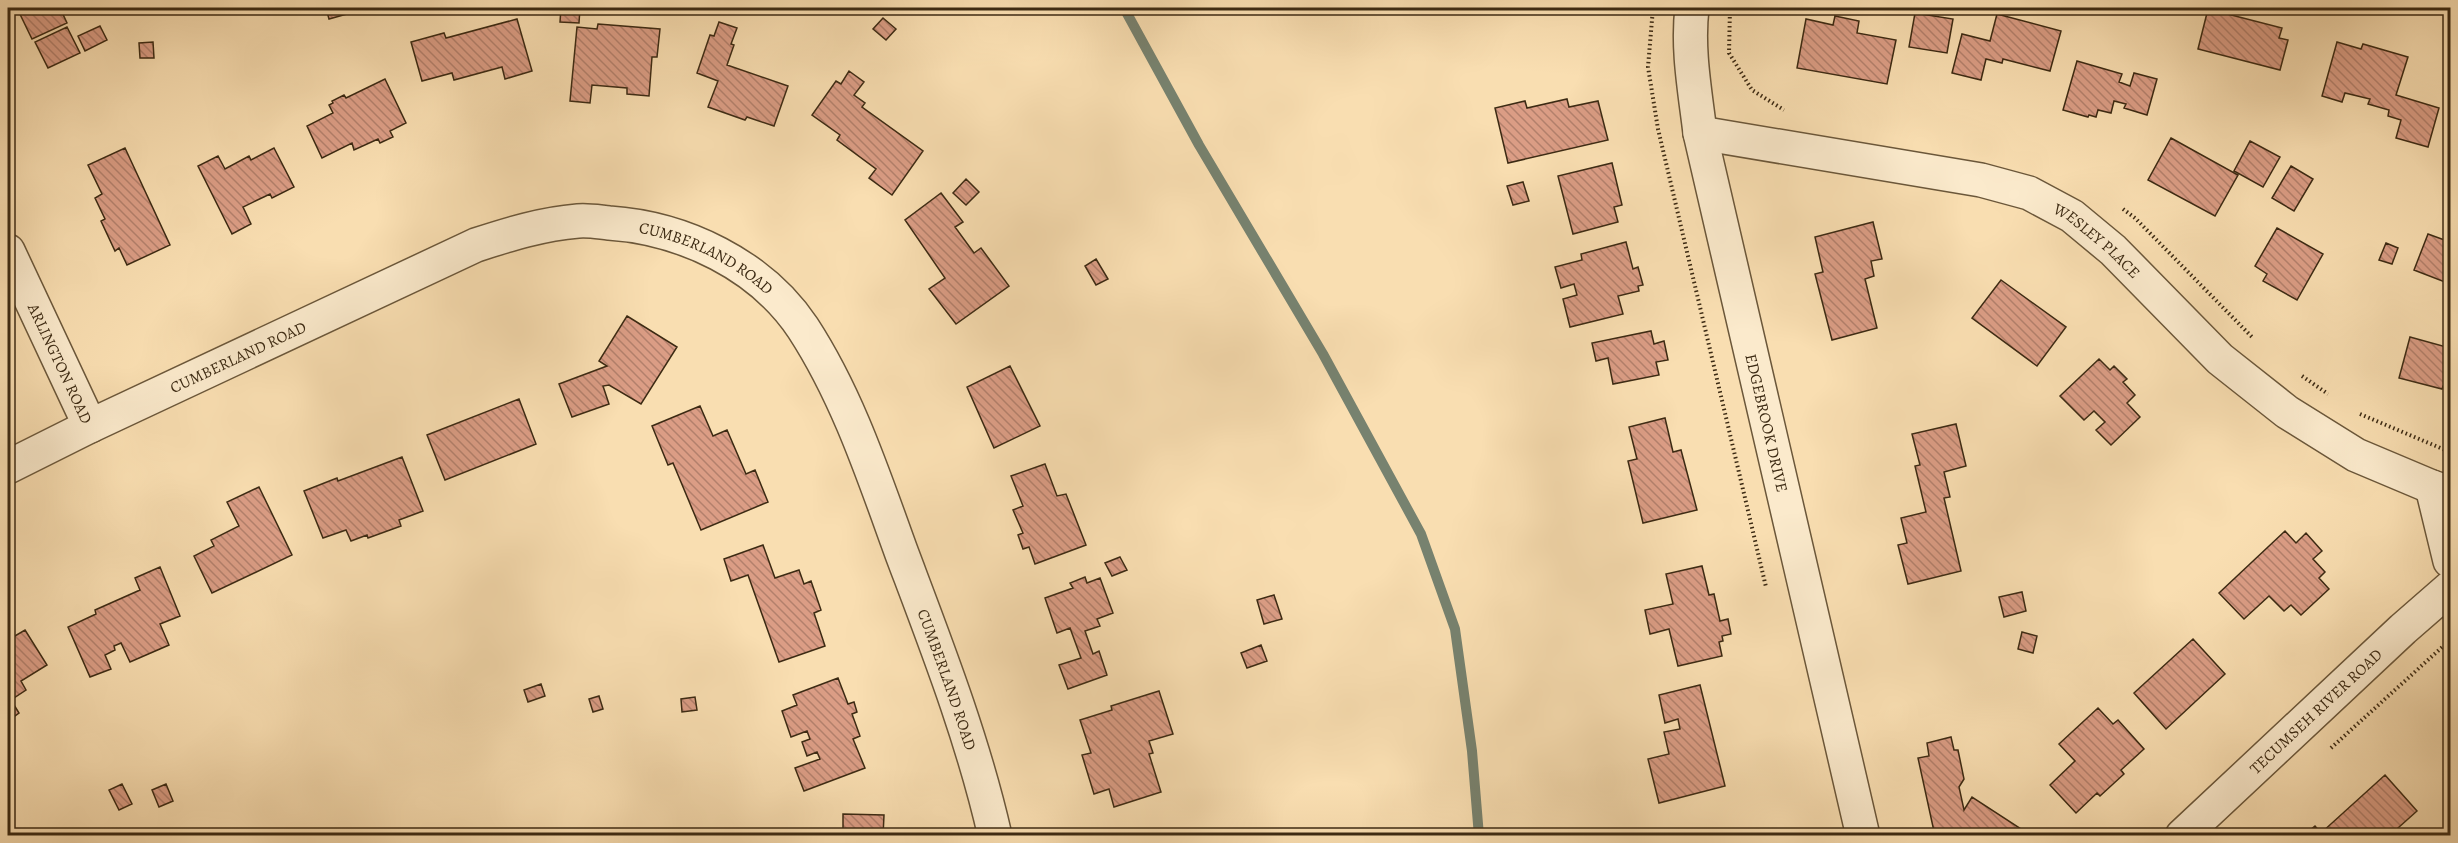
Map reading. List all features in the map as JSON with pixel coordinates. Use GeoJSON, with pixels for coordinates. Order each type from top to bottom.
{"type":"FeatureCollection","features":[{"type":"Feature","properties":{"kind":"street","name":"EDGEBROOK DRIVE"},"geometry":{"type":"LineString","coordinates":[[1692,8],[1690,27],[1692,71],[1700,132],[1863,836]]}},
{"type":"Feature","properties":{"kind":"street","name":"WESLEY PLACE"},"geometry":{"type":"LineString","coordinates":[[1700,132],[1981,180],[2029,193],[2072,216],[2113,250],[2220,359],[2287,412],[2356,454],[2441,490],[2451,561]]}},
{"type":"Feature","properties":{"kind":"street","name":"CUMBERLAND ROAD"},"geometry":{"type":"LineString","coordinates":[[90,426],[476,245],[532,227],[580,221],[631,224],[688,238],[736,264],[772,292],[802,327],[832,378],[866,457],[959,707],[995,836]]}},
{"type":"Feature","properties":{"kind":"street","name":"ARLINGTON ROAD"},"geometry":{"type":"LineString","coordinates":[[8,251],[90,426],[8,467]]}},
{"type":"Feature","properties":{"kind":"street","name":"TECUMSEH RIVER ROAD"},"geometry":{"type":"LineString","coordinates":[[2182,836],[2403,629],[2451,588]]}},
{"type":"Feature","properties":{"kind":"path"},"geometry":{"type":"LineString","coordinates":[[2324,754],[2451,640]]}},
{"type":"Feature","properties":{"kind":"building"},"geometry":{"type":"Polygon","coordinates":[[[17,8],[60,8],[67,23],[32,39],[17,8]]]}},
{"type":"Feature","properties":{"kind":"building"},"geometry":{"type":"Polygon","coordinates":[[[326,8],[345,8],[347,14],[329,19],[326,8]]]}},
{"type":"Feature","properties":{"kind":"building"},"geometry":{"type":"Polygon","coordinates":[[[561,8],[580,8],[579,23],[560,22],[561,8]]]}},
{"type":"Feature","properties":{"kind":"building"},"geometry":{"type":"Polygon","coordinates":[[[2208,9],[2282,28],[2279,38],[2288,40],[2280,70],[2198,49],[2208,9]]]}},
{"type":"Feature","properties":{"kind":"building"},"geometry":{"type":"Polygon","coordinates":[[[1915,13],[1953,19],[1947,53],[1909,47],[1915,13]]]}},
{"type":"Feature","properties":{"kind":"building"},"geometry":{"type":"Polygon","coordinates":[[[1997,14],[2061,31],[2050,71],[2003,59],[2002,63],[1986,59],[1981,80],[1952,73],[1962,34],[1990,41],[1997,14]]]}},
{"type":"Feature","properties":{"kind":"building"},"geometry":{"type":"Polygon","coordinates":[[[1835,16],[1859,21],[1857,33],[1896,40],[1887,84],[1797,68],[1806,19],[1833,25],[1835,16]]]}},
{"type":"Feature","properties":{"kind":"building"},"geometry":{"type":"Polygon","coordinates":[[[883,18],[896,29],[886,40],[873,29],[883,18]]]}},
{"type":"Feature","properties":{"kind":"building"},"geometry":{"type":"Polygon","coordinates":[[[517,19],[532,71],[505,79],[502,67],[454,80],[452,73],[422,81],[411,42],[444,33],[446,38],[517,19]]]}},
{"type":"Feature","properties":{"kind":"building"},"geometry":{"type":"Polygon","coordinates":[[[719,22],[737,28],[727,65],[788,86],[774,126],[747,117],[745,120],[708,107],[718,81],[697,73],[710,35],[714,36],[719,22]]]}},
{"type":"Feature","properties":{"kind":"building"},"geometry":{"type":"Polygon","coordinates":[[[598,24],[660,29],[657,57],[652,57],[649,96],[627,94],[627,88],[592,85],[590,103],[570,101],[577,27],[597,29],[598,24]]]}},
{"type":"Feature","properties":{"kind":"building"},"geometry":{"type":"Polygon","coordinates":[[[100,26],[107,40],[85,51],[78,36],[100,26]]]}},
{"type":"Feature","properties":{"kind":"building"},"geometry":{"type":"Polygon","coordinates":[[[67,27],[80,53],[48,68],[35,42],[67,27]]]}},
{"type":"Feature","properties":{"kind":"building"},"geometry":{"type":"Polygon","coordinates":[[[153,42],[154,58],[140,58],[139,43],[153,42]]]}},
{"type":"Feature","properties":{"kind":"building"},"geometry":{"type":"Polygon","coordinates":[[[2337,42],[2361,49],[2363,44],[2408,57],[2396,95],[2439,108],[2428,147],[2396,138],[2401,120],[2388,116],[2389,110],[2368,104],[2370,99],[2345,93],[2342,102],[2322,96],[2337,42]]]}},
{"type":"Feature","properties":{"kind":"building"},"geometry":{"type":"Polygon","coordinates":[[[2077,61],[2122,74],[2119,82],[2130,86],[2134,73],[2157,79],[2147,115],[2124,108],[2126,104],[2114,101],[2111,113],[2098,110],[2096,117],[2063,110],[2077,61]]]}},
{"type":"Feature","properties":{"kind":"building"},"geometry":{"type":"Polygon","coordinates":[[[849,71],[864,82],[854,95],[865,103],[862,107],[923,151],[892,195],[869,178],[876,169],[837,140],[840,135],[812,115],[836,81],[841,84],[849,71]]]}},
{"type":"Feature","properties":{"kind":"building"},"geometry":{"type":"Polygon","coordinates":[[[385,79],[406,123],[390,131],[393,137],[380,143],[378,139],[354,150],[352,143],[322,158],[307,126],[333,113],[329,105],[333,103],[332,101],[344,95],[346,98],[385,79]]]}},
{"type":"Feature","properties":{"kind":"building"},"geometry":{"type":"Polygon","coordinates":[[[1567,99],[1569,107],[1598,101],[1608,140],[1508,163],[1495,108],[1525,101],[1527,108],[1567,99]]]}},
{"type":"Feature","properties":{"kind":"building"},"geometry":{"type":"Polygon","coordinates":[[[2171,138],[2238,175],[2215,216],[2148,180],[2171,138]]]}},
{"type":"Feature","properties":{"kind":"building"},"geometry":{"type":"Polygon","coordinates":[[[2250,141],[2280,157],[2263,187],[2234,171],[2250,141]]]}},
{"type":"Feature","properties":{"kind":"building"},"geometry":{"type":"Polygon","coordinates":[[[125,148],[170,245],[127,265],[119,248],[115,251],[101,221],[105,219],[95,198],[102,194],[88,165],[125,148]]]}},
{"type":"Feature","properties":{"kind":"building"},"geometry":{"type":"Polygon","coordinates":[[[274,148],[294,187],[272,198],[270,194],[243,207],[251,224],[232,234],[198,166],[218,156],[225,169],[249,156],[251,160],[274,148]]]}},
{"type":"Feature","properties":{"kind":"building"},"geometry":{"type":"Polygon","coordinates":[[[1612,163],[1622,205],[1614,207],[1618,222],[1573,234],[1558,176],[1612,163]]]}},
{"type":"Feature","properties":{"kind":"building"},"geometry":{"type":"Polygon","coordinates":[[[2291,166],[2313,179],[2294,211],[2272,198],[2291,166]]]}},
{"type":"Feature","properties":{"kind":"building"},"geometry":{"type":"Polygon","coordinates":[[[966,179],[979,192],[966,205],[953,193],[966,179]]]}},
{"type":"Feature","properties":{"kind":"building"},"geometry":{"type":"Polygon","coordinates":[[[1523,182],[1529,201],[1513,205],[1507,186],[1523,182]]]}},
{"type":"Feature","properties":{"kind":"building"},"geometry":{"type":"Polygon","coordinates":[[[941,193],[963,222],[955,227],[974,253],[981,248],[1009,286],[956,324],[929,289],[945,278],[905,220],[941,193]]]}},
{"type":"Feature","properties":{"kind":"building"},"geometry":{"type":"Polygon","coordinates":[[[1873,222],[1882,259],[1871,261],[1874,276],[1865,279],[1877,328],[1832,340],[1815,274],[1823,272],[1815,237],[1873,222]]]}},
{"type":"Feature","properties":{"kind":"building"},"geometry":{"type":"Polygon","coordinates":[[[2277,228],[2323,254],[2297,300],[2263,281],[2267,274],[2255,266],[2277,228]]]}},
{"type":"Feature","properties":{"kind":"building"},"geometry":{"type":"Polygon","coordinates":[[[2428,234],[2450,242],[2450,284],[2414,270],[2428,234]]]}},
{"type":"Feature","properties":{"kind":"building"},"geometry":{"type":"Polygon","coordinates":[[[1626,242],[1633,269],[1638,267],[1643,285],[1638,286],[1639,291],[1618,296],[1623,314],[1570,327],[1563,299],[1577,295],[1574,284],[1561,288],[1555,267],[1582,260],[1581,254],[1626,242]]]}},
{"type":"Feature","properties":{"kind":"building"},"geometry":{"type":"Polygon","coordinates":[[[2386,243],[2398,248],[2392,264],[2379,260],[2386,243]]]}},
{"type":"Feature","properties":{"kind":"building"},"geometry":{"type":"Polygon","coordinates":[[[1096,259],[1108,279],[1096,285],[1085,266],[1096,259]]]}},
{"type":"Feature","properties":{"kind":"building"},"geometry":{"type":"Polygon","coordinates":[[[2001,280],[2066,327],[2037,366],[1972,318],[2001,280]]]}},
{"type":"Feature","properties":{"kind":"building"},"geometry":{"type":"Polygon","coordinates":[[[627,316],[677,347],[641,404],[609,385],[603,386],[609,404],[572,417],[559,384],[607,366],[599,361],[627,316]]]}},
{"type":"Feature","properties":{"kind":"building"},"geometry":{"type":"Polygon","coordinates":[[[1651,331],[1654,344],[1664,341],[1668,360],[1656,362],[1659,375],[1613,384],[1608,358],[1596,361],[1592,343],[1651,331]]]}},
{"type":"Feature","properties":{"kind":"building"},"geometry":{"type":"Polygon","coordinates":[[[2410,337],[2450,348],[2450,387],[2443,386],[2442,389],[2399,378],[2410,337]]]}},
{"type":"Feature","properties":{"kind":"building"},"geometry":{"type":"Polygon","coordinates":[[[2099,359],[2110,370],[2114,366],[2127,379],[2123,382],[2135,395],[2127,403],[2140,417],[2111,445],[2096,430],[2105,422],[2094,411],[2084,420],[2060,396],[2099,359]]]}},
{"type":"Feature","properties":{"kind":"building"},"geometry":{"type":"Polygon","coordinates":[[[1010,366],[1040,426],[994,448],[967,387],[1010,366]]]}},
{"type":"Feature","properties":{"kind":"building"},"geometry":{"type":"Polygon","coordinates":[[[519,399],[536,444],[445,480],[427,435],[519,399]]]}},
{"type":"Feature","properties":{"kind":"building"},"geometry":{"type":"Polygon","coordinates":[[[700,406],[713,436],[727,430],[746,474],[755,470],[768,502],[701,530],[673,463],[668,465],[652,426],[700,406]]]}},
{"type":"Feature","properties":{"kind":"building"},"geometry":{"type":"Polygon","coordinates":[[[1665,418],[1673,452],[1681,450],[1697,510],[1643,523],[1628,461],[1637,459],[1629,427],[1665,418]]]}},
{"type":"Feature","properties":{"kind":"building"},"geometry":{"type":"Polygon","coordinates":[[[1956,424],[1966,466],[1944,472],[1950,497],[1944,498],[1961,571],[1908,584],[1898,545],[1907,543],[1901,518],[1926,512],[1915,466],[1920,465],[1912,434],[1956,424]]]}},
{"type":"Feature","properties":{"kind":"building"},"geometry":{"type":"Polygon","coordinates":[[[402,457],[423,511],[399,520],[401,526],[368,538],[367,535],[351,541],[346,530],[323,538],[304,491],[402,457]]]}},
{"type":"Feature","properties":{"kind":"building"},"geometry":{"type":"Polygon","coordinates":[[[1045,464],[1057,496],[1066,494],[1086,545],[1035,564],[1029,547],[1023,549],[1018,535],[1023,533],[1013,510],[1023,506],[1011,476],[1045,464]]]}},
{"type":"Feature","properties":{"kind":"building"},"geometry":{"type":"Polygon","coordinates":[[[259,487],[292,555],[212,593],[194,556],[214,546],[211,540],[239,526],[227,502],[259,487]]]}},
{"type":"Feature","properties":{"kind":"building"},"geometry":{"type":"Polygon","coordinates":[[[2285,531],[2296,543],[2306,533],[2322,551],[2313,559],[2325,572],[2319,578],[2329,589],[2301,615],[2291,605],[2284,611],[2269,596],[2244,619],[2219,593],[2285,531]]]}},
{"type":"Feature","properties":{"kind":"building"},"geometry":{"type":"Polygon","coordinates":[[[763,545],[775,578],[799,570],[804,584],[811,581],[821,610],[814,613],[825,646],[779,662],[748,575],[731,581],[724,559],[763,545]]]}},
{"type":"Feature","properties":{"kind":"building"},"geometry":{"type":"Polygon","coordinates":[[[1120,557],[1127,570],[1112,576],[1105,563],[1120,557]]]}},
{"type":"Feature","properties":{"kind":"building"},"geometry":{"type":"Polygon","coordinates":[[[1702,566],[1709,595],[1714,594],[1720,621],[1728,619],[1731,634],[1722,636],[1723,641],[1719,642],[1722,656],[1678,666],[1669,629],[1650,634],[1645,610],[1673,604],[1666,574],[1702,566]]]}},
{"type":"Feature","properties":{"kind":"building"},"geometry":{"type":"Polygon","coordinates":[[[160,567],[180,616],[160,624],[169,645],[130,662],[121,643],[114,646],[115,650],[105,655],[111,669],[90,677],[68,627],[96,614],[95,610],[140,590],[135,578],[160,567]]]}},
{"type":"Feature","properties":{"kind":"building"},"geometry":{"type":"Polygon","coordinates":[[[1085,577],[1087,583],[1100,578],[1113,613],[1097,619],[1100,626],[1085,631],[1093,654],[1099,651],[1107,675],[1068,689],[1059,665],[1081,658],[1070,628],[1057,633],[1045,598],[1073,588],[1070,583],[1085,577]]]}},
{"type":"Feature","properties":{"kind":"building"},"geometry":{"type":"Polygon","coordinates":[[[2022,592],[2026,611],[2004,617],[1999,597],[2022,592]]]}},
{"type":"Feature","properties":{"kind":"building"},"geometry":{"type":"Polygon","coordinates":[[[1274,595],[1282,619],[1264,624],[1257,600],[1274,595]]]}},
{"type":"Feature","properties":{"kind":"building"},"geometry":{"type":"Polygon","coordinates":[[[25,630],[47,665],[21,681],[26,690],[11,700],[19,713],[8,721],[8,640],[25,630]]]}},
{"type":"Feature","properties":{"kind":"building"},"geometry":{"type":"Polygon","coordinates":[[[2022,632],[2037,636],[2033,653],[2018,649],[2022,632]]]}},
{"type":"Feature","properties":{"kind":"building"},"geometry":{"type":"Polygon","coordinates":[[[2193,639],[2225,674],[2166,729],[2134,693],[2193,639]]]}},
{"type":"Feature","properties":{"kind":"building"},"geometry":{"type":"Polygon","coordinates":[[[1261,645],[1267,661],[1247,668],[1241,653],[1261,645]]]}},
{"type":"Feature","properties":{"kind":"building"},"geometry":{"type":"Polygon","coordinates":[[[838,678],[848,704],[854,702],[857,712],[852,714],[860,736],[853,739],[865,768],[804,791],[795,768],[820,759],[817,752],[807,756],[802,742],[810,739],[807,731],[791,737],[782,711],[797,705],[793,695],[838,678]]]}},
{"type":"Feature","properties":{"kind":"building"},"geometry":{"type":"Polygon","coordinates":[[[541,684],[545,696],[528,702],[524,690],[541,684]]]}},
{"type":"Feature","properties":{"kind":"building"},"geometry":{"type":"Polygon","coordinates":[[[1700,685],[1725,786],[1659,803],[1648,759],[1669,754],[1664,732],[1680,729],[1678,719],[1665,723],[1659,695],[1700,685]]]}},
{"type":"Feature","properties":{"kind":"building"},"geometry":{"type":"Polygon","coordinates":[[[1159,691],[1173,734],[1149,741],[1153,753],[1149,754],[1161,792],[1114,807],[1109,789],[1094,794],[1082,755],[1091,753],[1080,720],[1112,710],[1111,706],[1159,691]]]}},
{"type":"Feature","properties":{"kind":"building"},"geometry":{"type":"Polygon","coordinates":[[[599,696],[603,709],[593,712],[589,699],[599,696]]]}},
{"type":"Feature","properties":{"kind":"building"},"geometry":{"type":"Polygon","coordinates":[[[695,697],[697,710],[682,712],[681,699],[695,697]]]}},
{"type":"Feature","properties":{"kind":"building"},"geometry":{"type":"Polygon","coordinates":[[[2098,708],[2113,724],[2118,720],[2144,749],[2121,770],[2124,774],[2100,796],[2097,793],[2076,813],[2050,785],[2075,761],[2059,744],[2098,708]]]}},
{"type":"Feature","properties":{"kind":"building"},"geometry":{"type":"Polygon","coordinates":[[[1951,737],[1954,750],[1958,750],[1964,779],[1959,787],[1964,810],[1972,797],[2032,836],[1935,836],[1918,758],[1929,756],[1927,743],[1951,737]]]}},
{"type":"Feature","properties":{"kind":"building"},"geometry":{"type":"Polygon","coordinates":[[[2385,775],[2417,811],[2389,836],[2303,836],[2315,826],[2321,833],[2385,775]]]}},
{"type":"Feature","properties":{"kind":"building"},"geometry":{"type":"Polygon","coordinates":[[[122,784],[132,804],[119,810],[109,790],[122,784]]]}},
{"type":"Feature","properties":{"kind":"building"},"geometry":{"type":"Polygon","coordinates":[[[166,784],[173,801],[159,807],[152,790],[166,784]]]}},
{"type":"Feature","properties":{"kind":"building"},"geometry":{"type":"Polygon","coordinates":[[[843,814],[884,815],[883,836],[843,836],[843,814]]]}},
{"type":"Feature","properties":{"kind":"building"},"geometry":{"type":"Polygon","coordinates":[[[478,832],[499,834],[499,836],[477,836],[478,832]]]}},
{"type":"Feature","properties":{"kind":"waterway"},"geometry":{"type":"LineString","coordinates":[[1124,8],[1199,145],[1323,354],[1421,534],[1455,629],[1472,751],[1479,836]]}}]}
